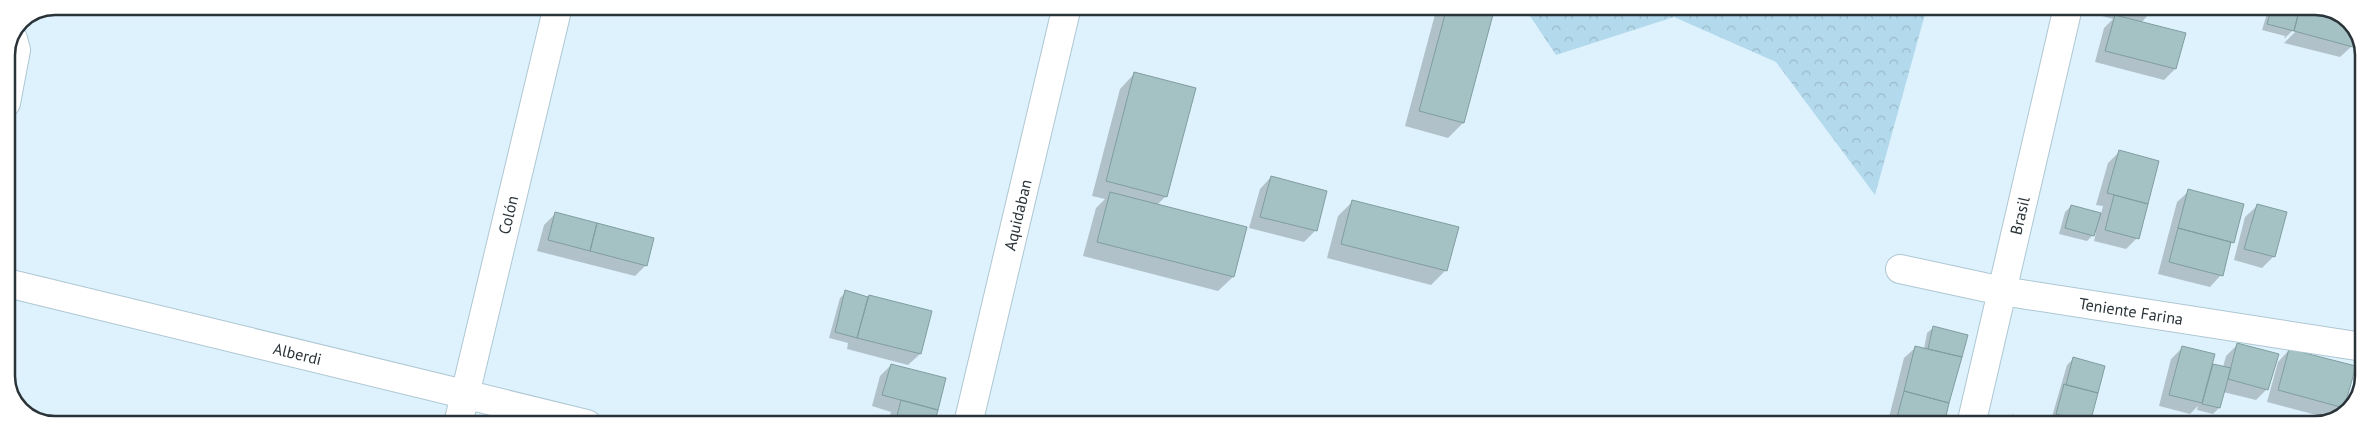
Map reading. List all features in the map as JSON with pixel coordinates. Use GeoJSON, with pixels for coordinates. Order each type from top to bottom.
{"type":"FeatureCollection","features":[{"type":"Feature","properties":{"kind":"street","name":"Colón"},"geometry":{"type":"LineString","coordinates":[[460,416],[556,15]]}},
{"type":"Feature","properties":{"kind":"street","name":"Aquidaban"},"geometry":{"type":"LineString","coordinates":[[970,416],[1065,15]]}},
{"type":"Feature","properties":{"kind":"street","name":"Brasil"},"geometry":{"type":"LineString","coordinates":[[1973,416],[2066,15]]}},
{"type":"Feature","properties":{"kind":"street","name":"Teniente Farina"},"geometry":{"type":"LineString","coordinates":[[1900,269],[2002,291],[2355,346]]}},
{"type":"Feature","properties":{"kind":"street","name":"Alberdi"},"geometry":{"type":"LineString","coordinates":[[15,285],[553,416]]}},
{"type":"Feature","properties":{"kind":"green space"},"geometry":{"type":"Polygon","coordinates":[[[1529,15],[1925,15],[1875,195],[1776,62],[1674,17],[1556,55],[1529,15]]]}},
{"type":"Feature","properties":{"kind":"building"},"geometry":{"type":"Polygon","coordinates":[[[1445,15],[1493,15],[1464,123],[1419,111],[1445,15]]]}},
{"type":"Feature","properties":{"kind":"building"},"geometry":{"type":"Polygon","coordinates":[[[2115,15],[2186,33],[2176,69],[2105,51],[2115,15]]]}},
{"type":"Feature","properties":{"kind":"building"},"geometry":{"type":"Polygon","coordinates":[[[2270,15],[2298,15],[2294,31],[2267,24],[2270,15]]]}},
{"type":"Feature","properties":{"kind":"building"},"geometry":{"type":"Polygon","coordinates":[[[2298,15],[2328,17],[2335,20],[2345,29],[2352,40],[2353,47],[2294,31],[2298,15]]]}},
{"type":"Feature","properties":{"kind":"building"},"geometry":{"type":"Polygon","coordinates":[[[1134,72],[1196,88],[1167,197],[1106,181],[1134,72]]]}},
{"type":"Feature","properties":{"kind":"building"},"geometry":{"type":"Polygon","coordinates":[[[2119,150],[2159,161],[2148,204],[2107,193],[2119,150]]]}},
{"type":"Feature","properties":{"kind":"building"},"geometry":{"type":"Polygon","coordinates":[[[1271,176],[1327,191],[1317,231],[1260,217],[1271,176]]]}},
{"type":"Feature","properties":{"kind":"building"},"geometry":{"type":"Polygon","coordinates":[[[2188,189],[2244,204],[2234,243],[2178,228],[2188,189]]]}},
{"type":"Feature","properties":{"kind":"building"},"geometry":{"type":"Polygon","coordinates":[[[1110,192],[1247,227],[1234,277],[1097,242],[1110,192]]]}},
{"type":"Feature","properties":{"kind":"building"},"geometry":{"type":"Polygon","coordinates":[[[2114,195],[2148,204],[2139,239],[2105,230],[2114,195]]]}},
{"type":"Feature","properties":{"kind":"building"},"geometry":{"type":"Polygon","coordinates":[[[1352,200],[1459,227],[1447,271],[1341,244],[1352,200]]]}},
{"type":"Feature","properties":{"kind":"building"},"geometry":{"type":"Polygon","coordinates":[[[2257,204],[2287,212],[2275,257],[2244,249],[2257,204]]]}},
{"type":"Feature","properties":{"kind":"building"},"geometry":{"type":"Polygon","coordinates":[[[2071,205],[2101,213],[2094,236],[2065,228],[2071,205]]]}},
{"type":"Feature","properties":{"kind":"building"},"geometry":{"type":"Polygon","coordinates":[[[555,212],[597,223],[590,251],[548,240],[555,212]]]}},
{"type":"Feature","properties":{"kind":"building"},"geometry":{"type":"Polygon","coordinates":[[[597,223],[654,238],[647,266],[590,251],[597,223]]]}},
{"type":"Feature","properties":{"kind":"building"},"geometry":{"type":"Polygon","coordinates":[[[2178,228],[2231,242],[2223,276],[2169,262],[2178,228]]]}},
{"type":"Feature","properties":{"kind":"building"},"geometry":{"type":"Polygon","coordinates":[[[845,290],[868,297],[857,338],[835,332],[845,290]]]}},
{"type":"Feature","properties":{"kind":"building"},"geometry":{"type":"Polygon","coordinates":[[[869,295],[932,311],[921,354],[857,338],[869,295]]]}},
{"type":"Feature","properties":{"kind":"building"},"geometry":{"type":"Polygon","coordinates":[[[1933,326],[1968,335],[1962,357],[1928,349],[1933,326]]]}},
{"type":"Feature","properties":{"kind":"building"},"geometry":{"type":"Polygon","coordinates":[[[2237,343],[2279,354],[2268,390],[2228,379],[2237,343]]]}},
{"type":"Feature","properties":{"kind":"building"},"geometry":{"type":"Polygon","coordinates":[[[1915,346],[1962,357],[1949,403],[1904,391],[1915,346]]]}},
{"type":"Feature","properties":{"kind":"building"},"geometry":{"type":"Polygon","coordinates":[[[2182,346],[2215,354],[2202,403],[2169,395],[2182,346]]]}},
{"type":"Feature","properties":{"kind":"building"},"geometry":{"type":"Polygon","coordinates":[[[2289,349],[2355,366],[2346,401],[2340,407],[2278,390],[2289,349]]]}},
{"type":"Feature","properties":{"kind":"building"},"geometry":{"type":"Polygon","coordinates":[[[2073,357],[2105,366],[2098,393],[2066,385],[2073,357]]]}},
{"type":"Feature","properties":{"kind":"building"},"geometry":{"type":"Polygon","coordinates":[[[891,364],[946,378],[938,410],[882,395],[891,364]]]}},
{"type":"Feature","properties":{"kind":"building"},"geometry":{"type":"Polygon","coordinates":[[[2213,364],[2231,368],[2220,408],[2202,404],[2213,364]]]}},
{"type":"Feature","properties":{"kind":"building"},"geometry":{"type":"Polygon","coordinates":[[[2064,384],[2098,393],[2092,416],[2064,416],[2056,414],[2064,384]]]}},
{"type":"Feature","properties":{"kind":"building"},"geometry":{"type":"Polygon","coordinates":[[[1904,391],[1949,403],[1946,416],[1897,416],[1904,391]]]}},
{"type":"Feature","properties":{"kind":"building"},"geometry":{"type":"Polygon","coordinates":[[[901,400],[938,410],[936,416],[897,416],[901,400]]]}}]}
